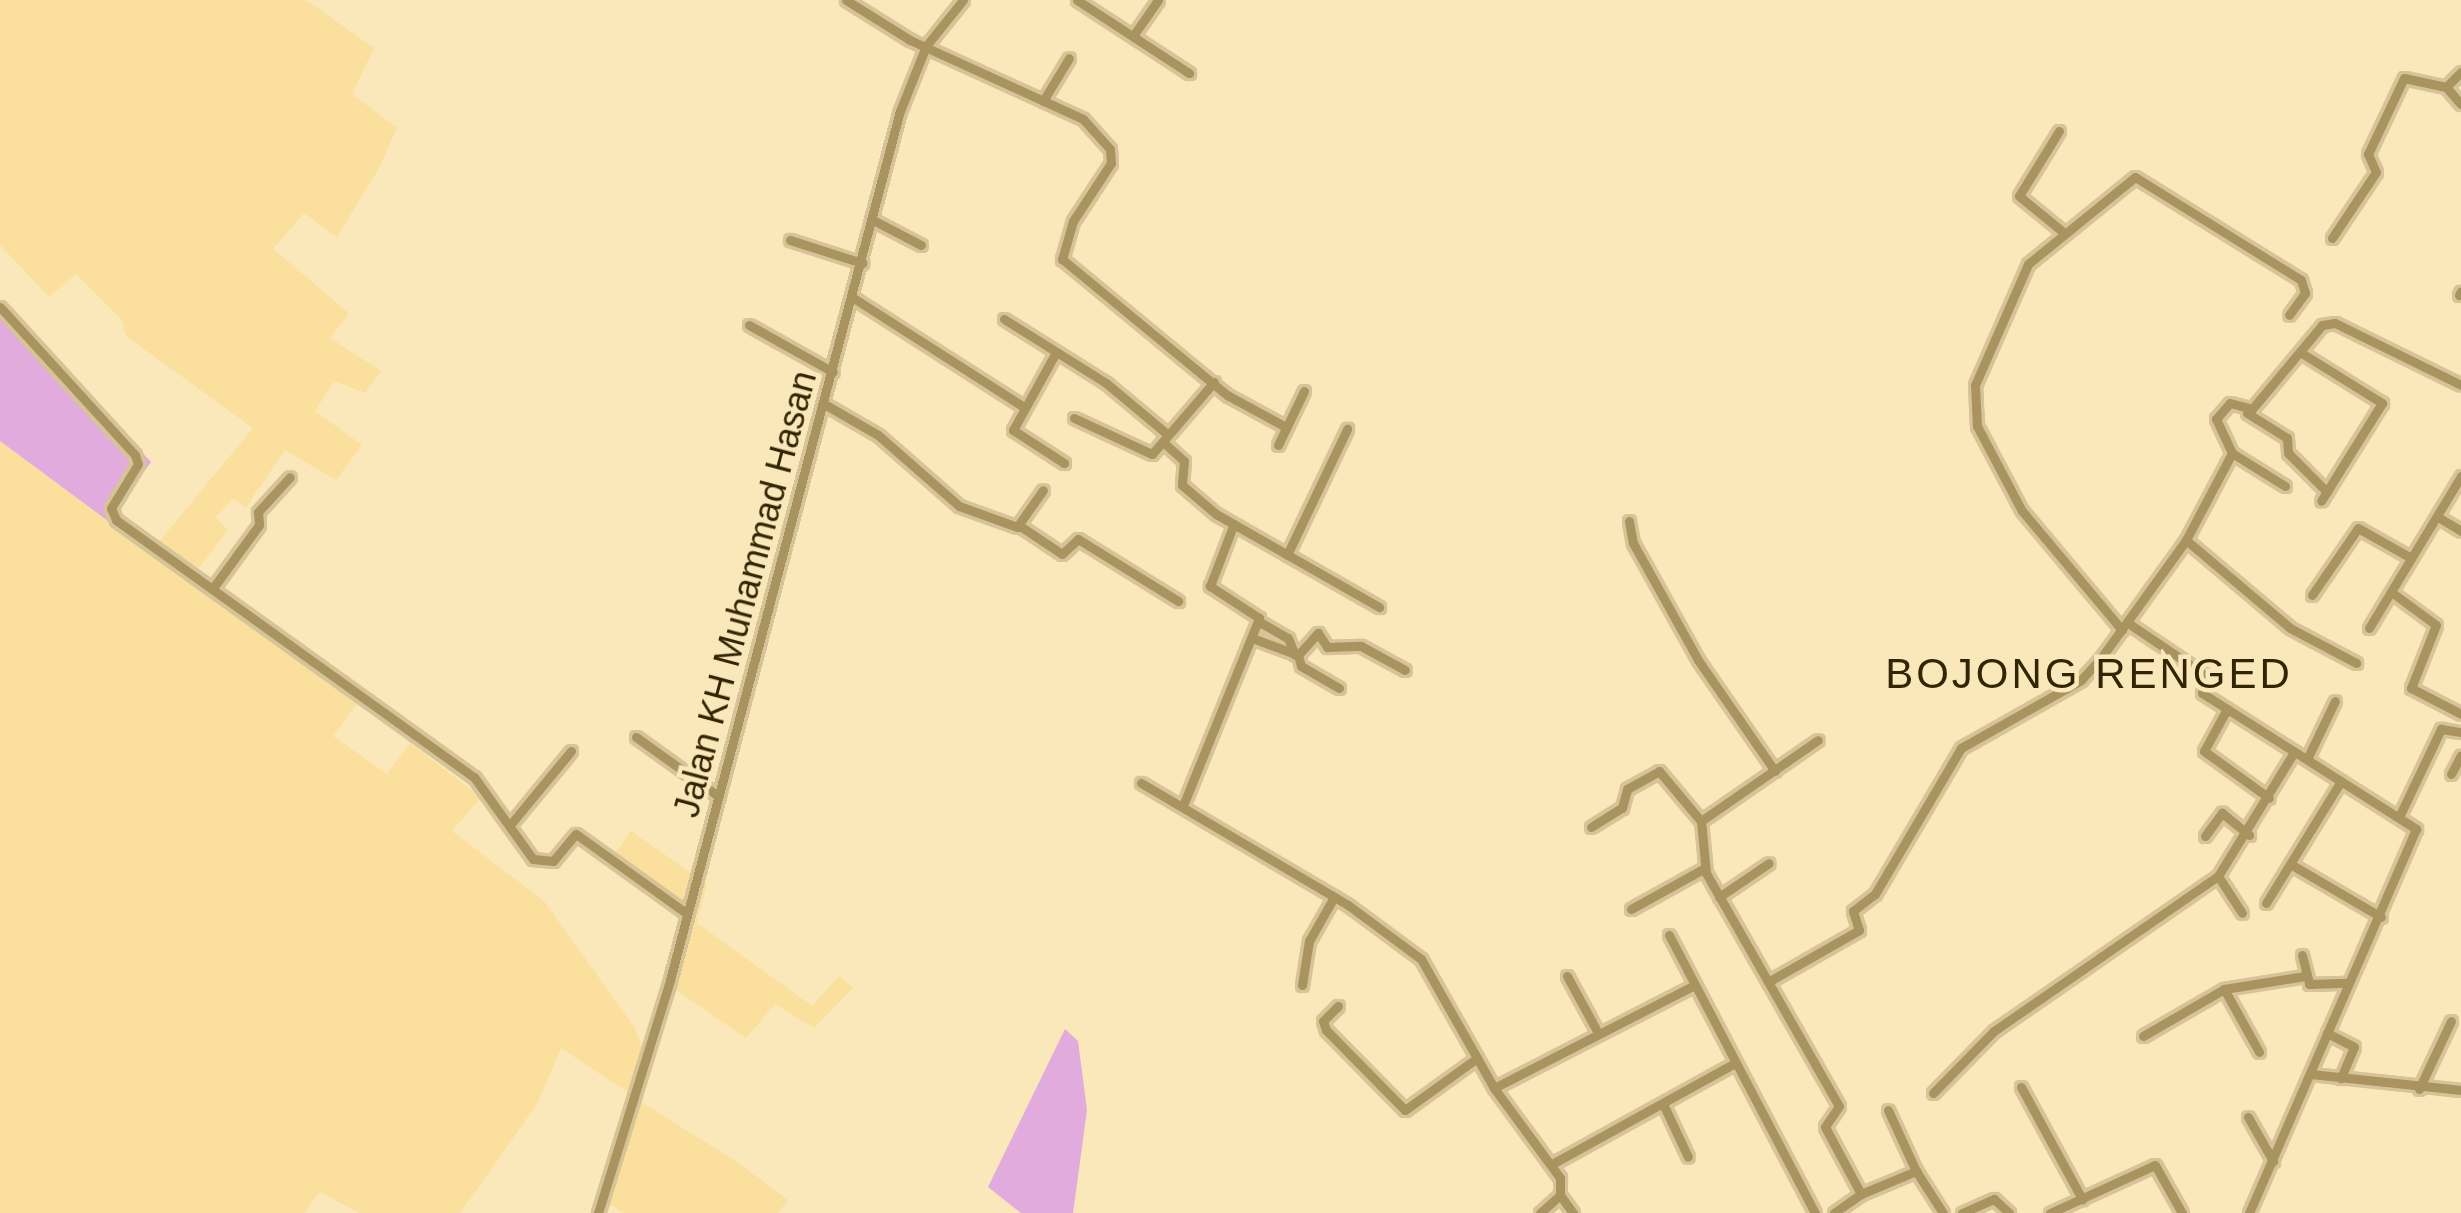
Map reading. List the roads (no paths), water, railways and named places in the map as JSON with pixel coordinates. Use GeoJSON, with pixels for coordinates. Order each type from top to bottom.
{"type":"FeatureCollection","features":[{"type":"Feature","properties":{"kind":"street"},"geometry":{"type":"LineString","coordinates":[[846,0],[926,46],[1074,112],[1112,155],[1061,244],[1062,259],[1214,382],[1286,427]]}},
{"type":"Feature","properties":{"kind":"street"},"geometry":{"type":"LineString","coordinates":[[862,12],[872,0]]}},
{"type":"Feature","properties":{"kind":"street","name":"Jalan KH Muhammad Hasan"},"geometry":{"type":"LineString","coordinates":[[598,1213],[686,913],[873,220],[926,46],[963,0]]}},
{"type":"Feature","properties":{"kind":"street"},"geometry":{"type":"LineString","coordinates":[[1077,0],[1189,73]]}},
{"type":"Feature","properties":{"kind":"street"},"geometry":{"type":"LineString","coordinates":[[1133,36],[1158,0]]}},
{"type":"Feature","properties":{"kind":"street"},"geometry":{"type":"LineString","coordinates":[[1043,101],[1069,58]]}},
{"type":"Feature","properties":{"kind":"street"},"geometry":{"type":"LineString","coordinates":[[2446,87],[2461,72]]}},
{"type":"Feature","properties":{"kind":"street"},"geometry":{"type":"LineString","coordinates":[[2332,238],[2376,172],[2368,154],[2404,78],[2446,87],[2461,104]]}},
{"type":"Feature","properties":{"kind":"street"},"geometry":{"type":"LineString","coordinates":[[2059,131],[2019,196],[2063,232]]}},
{"type":"Feature","properties":{"kind":"street"},"geometry":{"type":"LineString","coordinates":[[2249,1213],[2416,829],[2201,692],[2205,675],[2125,626],[2022,512],[1977,426],[1973,392],[2028,264],[2135,177],[2301,280],[2305,293],[2289,315]]}},
{"type":"Feature","properties":{"kind":"street"},"geometry":{"type":"LineString","coordinates":[[873,220],[920,245]]}},
{"type":"Feature","properties":{"kind":"street"},"geometry":{"type":"LineString","coordinates":[[790,240],[862,263]]}},
{"type":"Feature","properties":{"kind":"street"},"geometry":{"type":"LineString","coordinates":[[855,299],[1021,406]]}},
{"type":"Feature","properties":{"kind":"street"},"geometry":{"type":"LineString","coordinates":[[0,307],[135,455],[138,464],[111,508],[116,520],[474,777],[539,863],[553,862],[576,834],[686,913]]}},
{"type":"Feature","properties":{"kind":"street"},"geometry":{"type":"LineString","coordinates":[[1004,319],[1106,383],[1184,461],[1182,485],[1233,526],[1379,607]]}},
{"type":"Feature","properties":{"kind":"street"},"geometry":{"type":"LineString","coordinates":[[2247,413],[2328,322],[2461,385]]}},
{"type":"Feature","properties":{"kind":"street"},"geometry":{"type":"LineString","coordinates":[[749,326],[833,372]]}},
{"type":"Feature","properties":{"kind":"street"},"geometry":{"type":"LineString","coordinates":[[2285,486],[2232,453],[2216,419],[2230,404],[2287,438],[2288,453],[2324,496],[2382,403],[2300,352]]}},
{"type":"Feature","properties":{"kind":"street"},"geometry":{"type":"LineString","coordinates":[[1055,354],[1021,406],[1013,430],[1064,463]]}},
{"type":"Feature","properties":{"kind":"street"},"geometry":{"type":"LineString","coordinates":[[1074,418],[1141,454],[1165,438],[1214,382]]}},
{"type":"Feature","properties":{"kind":"street"},"geometry":{"type":"LineString","coordinates":[[1278,445],[1304,391]]}},
{"type":"Feature","properties":{"kind":"street"},"geometry":{"type":"LineString","coordinates":[[826,404],[878,435],[954,503],[1019,526],[1062,554],[1078,539],[1178,601]]}},
{"type":"Feature","properties":{"kind":"street"},"geometry":{"type":"LineString","coordinates":[[1287,555],[1347,429]]}},
{"type":"Feature","properties":{"kind":"street"},"geometry":{"type":"LineString","coordinates":[[1768,982],[1859,929],[1853,911],[1875,894],[1961,748],[2081,680],[2186,540],[2232,453]]}},
{"type":"Feature","properties":{"kind":"street"},"geometry":{"type":"LineString","coordinates":[[2369,628],[2394,594],[2410,557],[2461,476]]}},
{"type":"Feature","properties":{"kind":"street"},"geometry":{"type":"LineString","coordinates":[[213,588],[260,524],[260,510],[290,477]]}},
{"type":"Feature","properties":{"kind":"street"},"geometry":{"type":"LineString","coordinates":[[1019,526],[1043,490]]}},
{"type":"Feature","properties":{"kind":"street"},"geometry":{"type":"LineString","coordinates":[[2438,517],[2461,531]]}},
{"type":"Feature","properties":{"kind":"street"},"geometry":{"type":"LineString","coordinates":[[1629,521],[1698,660],[1775,771]]}},
{"type":"Feature","properties":{"kind":"street"},"geometry":{"type":"LineString","coordinates":[[1184,803],[1258,621],[1257,613],[1210,586],[1233,526]]}},
{"type":"Feature","properties":{"kind":"street"},"geometry":{"type":"LineString","coordinates":[[2312,595],[2358,528],[2410,557]]}},
{"type":"Feature","properties":{"kind":"street"},"geometry":{"type":"LineString","coordinates":[[2186,540],[2290,628],[2356,663]]}},
{"type":"Feature","properties":{"kind":"street"},"geometry":{"type":"LineString","coordinates":[[2394,594],[2436,625],[2411,688],[2461,714]]}},
{"type":"Feature","properties":{"kind":"street"},"geometry":{"type":"LineString","coordinates":[[1258,621],[1288,638],[1301,666],[1339,688]]}},
{"type":"Feature","properties":{"kind":"street"},"geometry":{"type":"LineString","coordinates":[[1296,655],[1318,633],[1327,647],[1360,646],[1406,670]]}},
{"type":"Feature","properties":{"kind":"street"},"geometry":{"type":"LineString","coordinates":[[1252,638],[1296,655]]}},
{"type":"Feature","properties":{"kind":"street"},"geometry":{"type":"LineString","coordinates":[[2308,757],[2335,701]]}},
{"type":"Feature","properties":{"kind":"street"},"geometry":{"type":"LineString","coordinates":[[2227,709],[2204,751],[2270,798]]}},
{"type":"Feature","properties":{"kind":"street"},"geometry":{"type":"LineString","coordinates":[[2399,817],[2441,729],[2461,732]]}},
{"type":"Feature","properties":{"kind":"street"},"geometry":{"type":"LineString","coordinates":[[636,737],[718,796]]}},
{"type":"Feature","properties":{"kind":"street"},"geometry":{"type":"LineString","coordinates":[[1701,821],[1819,740]]}},
{"type":"Feature","properties":{"kind":"street"},"geometry":{"type":"LineString","coordinates":[[510,825],[571,752]]}},
{"type":"Feature","properties":{"kind":"street"},"geometry":{"type":"LineString","coordinates":[[1933,1093],[1994,1031],[2218,876],[2249,835],[2294,752]]}},
{"type":"Feature","properties":{"kind":"street"},"geometry":{"type":"LineString","coordinates":[[2451,774],[2461,755]]}},
{"type":"Feature","properties":{"kind":"street"},"geometry":{"type":"LineString","coordinates":[[1591,827],[1622,808],[1627,789],[1659,771],[1701,821],[1705,868],[1838,1106],[1825,1127],[1861,1194]]}},
{"type":"Feature","properties":{"kind":"street"},"geometry":{"type":"LineString","coordinates":[[2266,904],[2341,781]]}},
{"type":"Feature","properties":{"kind":"street"},"geometry":{"type":"LineString","coordinates":[[1141,783],[1184,803],[1334,897],[1421,959],[1494,1088],[1552,1163],[1560,1196],[1573,1213]]}},
{"type":"Feature","properties":{"kind":"street"},"geometry":{"type":"LineString","coordinates":[[2205,836],[2222,813],[2249,835]]}},
{"type":"Feature","properties":{"kind":"street"},"geometry":{"type":"LineString","coordinates":[[1719,897],[1769,863]]}},
{"type":"Feature","properties":{"kind":"street"},"geometry":{"type":"LineString","coordinates":[[2292,865],[2381,916]]}},
{"type":"Feature","properties":{"kind":"street"},"geometry":{"type":"LineString","coordinates":[[1631,908],[1705,868]]}},
{"type":"Feature","properties":{"kind":"street"},"geometry":{"type":"LineString","coordinates":[[2218,876],[2242,913]]}},
{"type":"Feature","properties":{"kind":"street"},"geometry":{"type":"LineString","coordinates":[[1302,985],[1309,941],[1334,897]]}},
{"type":"Feature","properties":{"kind":"street"},"geometry":{"type":"LineString","coordinates":[[1669,935],[1810,1211]]}},
{"type":"Feature","properties":{"kind":"street"},"geometry":{"type":"LineString","coordinates":[[2302,955],[2309,984],[2346,983]]}},
{"type":"Feature","properties":{"kind":"street"},"geometry":{"type":"LineString","coordinates":[[1567,976],[1598,1030]]}},
{"type":"Feature","properties":{"kind":"street"},"geometry":{"type":"LineString","coordinates":[[2143,1036],[2224,989],[2305,976]]}},
{"type":"Feature","properties":{"kind":"street"},"geometry":{"type":"LineString","coordinates":[[1494,1088],[1598,1030],[1694,985]]}},
{"type":"Feature","properties":{"kind":"street"},"geometry":{"type":"LineString","coordinates":[[2224,989],[2259,1052]]}},
{"type":"Feature","properties":{"kind":"street"},"geometry":{"type":"LineString","coordinates":[[1338,1006],[1324,1027],[1405,1110],[1477,1058]]}},
{"type":"Feature","properties":{"kind":"street"},"geometry":{"type":"LineString","coordinates":[[2419,1089],[2451,1021]]}},
{"type":"Feature","properties":{"kind":"street"},"geometry":{"type":"LineString","coordinates":[[2327,1034],[2354,1047],[2341,1078]]}},
{"type":"Feature","properties":{"kind":"street"},"geometry":{"type":"LineString","coordinates":[[1552,1163],[1664,1106],[1735,1063]]}},
{"type":"Feature","properties":{"kind":"street"},"geometry":{"type":"LineString","coordinates":[[2311,1074],[2461,1090]]}},
{"type":"Feature","properties":{"kind":"street"},"geometry":{"type":"LineString","coordinates":[[2021,1087],[2082,1199]]}},
{"type":"Feature","properties":{"kind":"street"},"geometry":{"type":"LineString","coordinates":[[1664,1106],[1688,1157]]}},
{"type":"Feature","properties":{"kind":"street"},"geometry":{"type":"LineString","coordinates":[[1888,1110],[1916,1171],[1943,1213]]}},
{"type":"Feature","properties":{"kind":"street"},"geometry":{"type":"LineString","coordinates":[[2248,1117],[2273,1161]]}},
{"type":"Feature","properties":{"kind":"street"},"geometry":{"type":"LineString","coordinates":[[2050,1213],[2155,1165],[2182,1213]]}},
{"type":"Feature","properties":{"kind":"street"},"geometry":{"type":"LineString","coordinates":[[1834,1213],[1861,1194],[1916,1171]]}},
{"type":"Feature","properties":{"kind":"street"},"geometry":{"type":"LineString","coordinates":[[1540,1213],[1560,1196]]}},
{"type":"Feature","properties":{"kind":"street"},"geometry":{"type":"LineString","coordinates":[[1962,1213],[1994,1199],[2009,1213]]}},
{"type":"Feature","properties":{"kind":"district","name":"BOJONG RENGED"},"geometry":{"type":"Point","coordinates":[2089,674]}}]}
